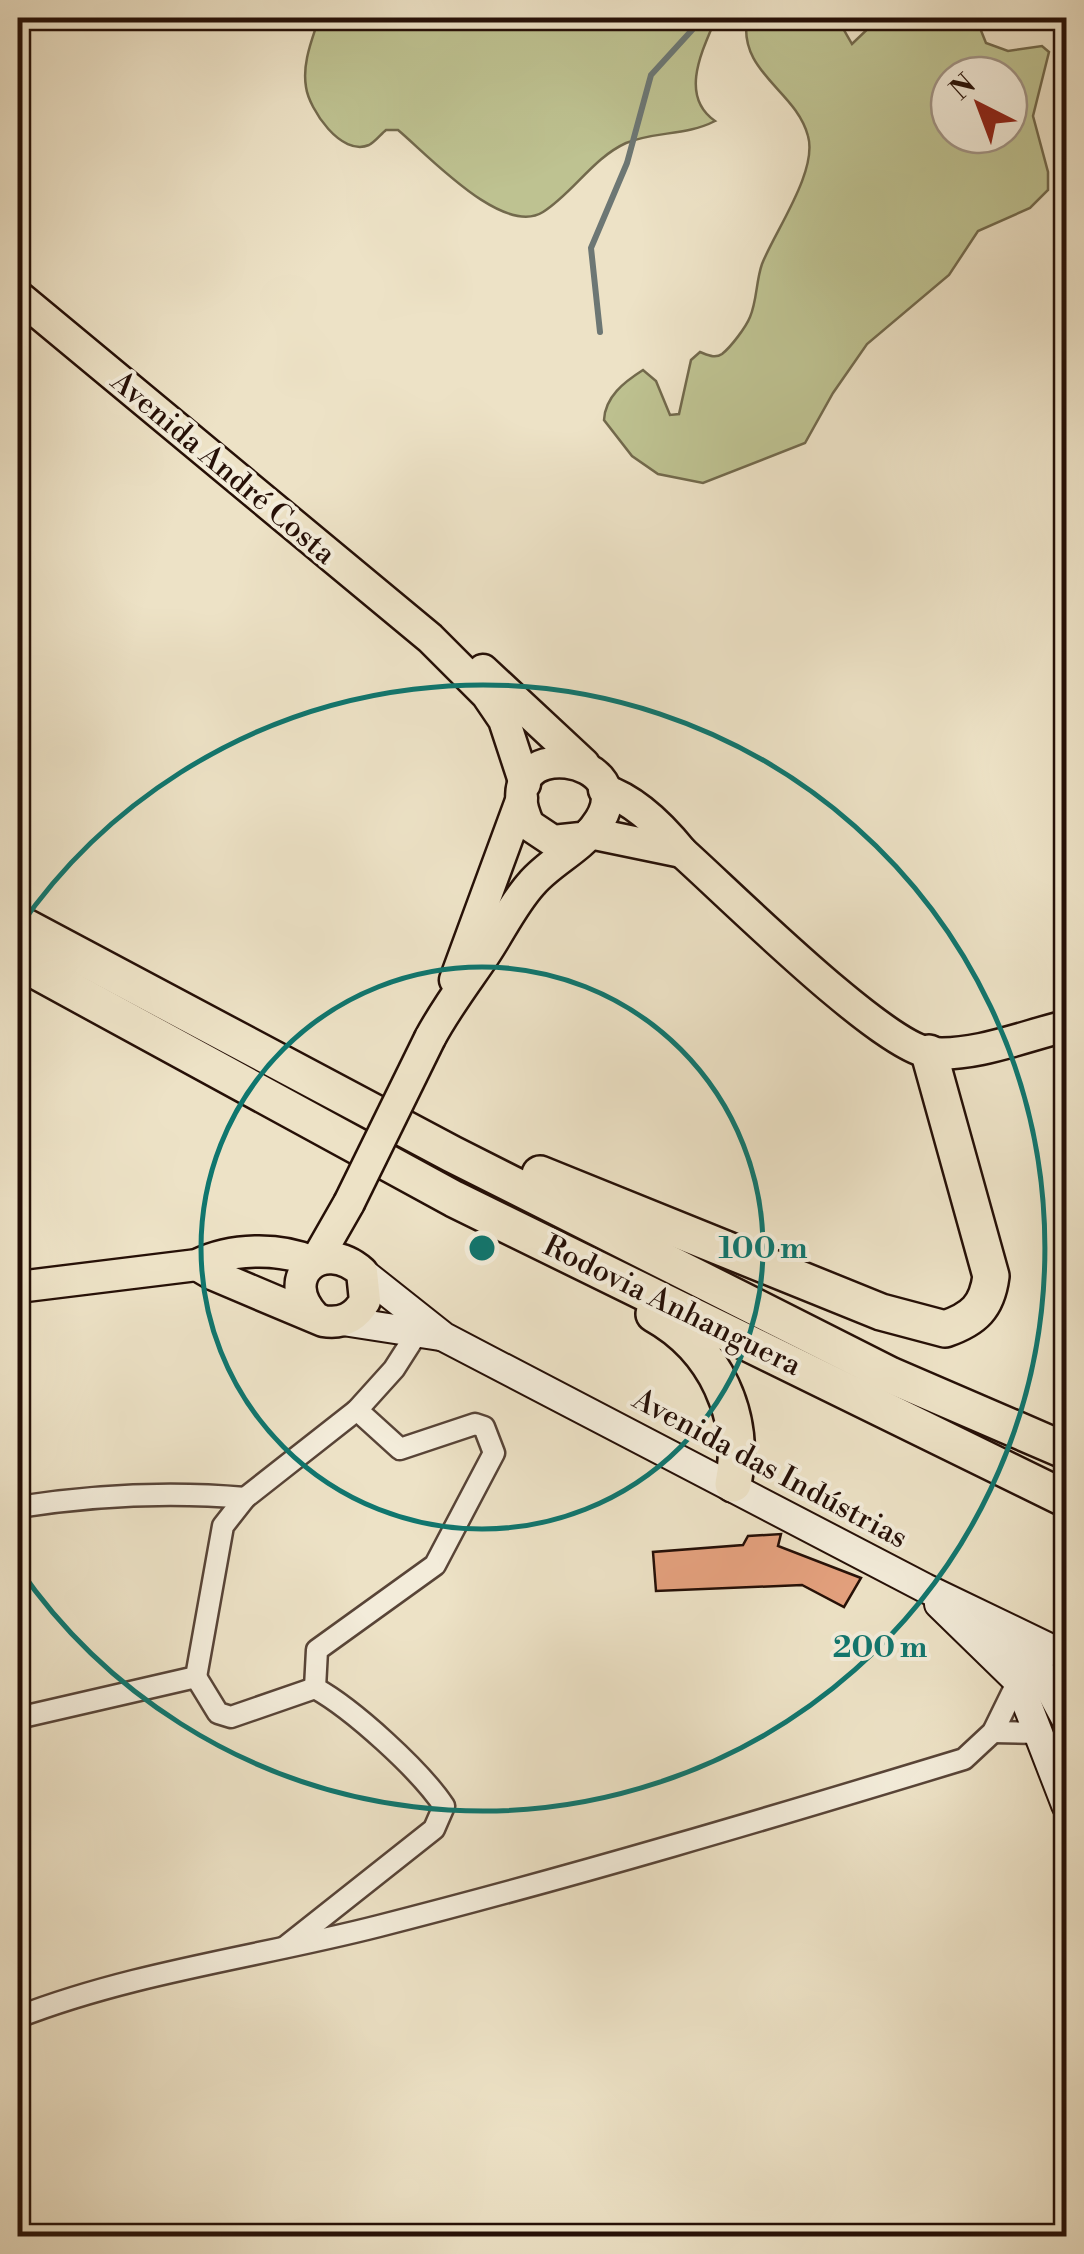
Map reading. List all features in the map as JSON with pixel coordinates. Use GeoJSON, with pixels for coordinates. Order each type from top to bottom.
{"type":"FeatureCollection","features":[{"type":"Feature","properties":{"kind":"highway","name":"Rodovia Anhanguera"},"geometry":{"type":"LineString","coordinates":[[18,923],[452,1154],[890,1375],[1066,1451]]}},
{"type":"Feature","properties":{"kind":"highway","name":"Rodovia Anhanguera"},"geometry":{"type":"LineString","coordinates":[[18,961],[454,1199],[1066,1500]]}},
{"type":"Feature","properties":{"kind":"highway"},"geometry":{"type":"LineString","coordinates":[[452,1154],[513,1162],[881,1312],[918,1325],[945,1329],[980,1311],[989,1296],[991,1276],[929,1053]]}},
{"type":"Feature","properties":{"kind":"highway"},"geometry":{"type":"LineString","coordinates":[[454,1199],[498,1230],[662,1319],[691,1342],[726,1392],[738,1459],[733,1484]]}},
{"type":"Feature","properties":{"kind":"main road","name":"Avenida André Costa"},"geometry":{"type":"LineString","coordinates":[[18,296],[430,638]]}},
{"type":"Feature","properties":{"kind":"main road"},"geometry":{"type":"LineString","coordinates":[[430,638],[464,652],[584,764],[604,790],[622,796],[666,832],[682,852],[894,1039],[929,1053],[948,1054],[1066,1026]]}},
{"type":"Feature","properties":{"kind":"main road"},"geometry":{"type":"LineString","coordinates":[[430,638],[487,695],[504,720],[529,825],[540,836],[568,842],[586,836],[682,852]]}},
{"type":"Feature","properties":{"kind":"main road"},"geometry":{"type":"LineString","coordinates":[[334,1263],[347,1205],[438,1024],[523,790],[544,764],[571,760],[584,764]]}},
{"type":"Feature","properties":{"kind":"main road"},"geometry":{"type":"LineString","coordinates":[[438,1024],[532,882],[586,836],[603,814],[604,790]]}},
{"type":"Feature","properties":{"kind":"main road"},"geometry":{"type":"LineString","coordinates":[[18,1287],[198,1265],[218,1255],[291,1252],[334,1263],[365,1301],[328,1318],[198,1265]]}},
{"type":"Feature","properties":{"kind":"main road"},"geometry":{"type":"LineString","coordinates":[[328,1318],[301,1295],[305,1272],[334,1263]]}},
{"type":"Feature","properties":{"kind":"main road","name":"Avenida das Indústrias"},"geometry":{"type":"LineString","coordinates":[[334,1263],[430,1335],[733,1484],[924,1588],[1066,1656]]}},
{"type":"Feature","properties":{"kind":"main road","name":"Avenida das Indústrias"},"geometry":{"type":"LineString","coordinates":[[328,1318],[430,1335]]}},
{"type":"Feature","properties":{"kind":"main road"},"geometry":{"type":"LineString","coordinates":[[924,1588],[1018,1681],[1064,1791]]}},
{"type":"Feature","properties":{"kind":"main road"},"geometry":{"type":"LineString","coordinates":[[981,1617],[1040,1671],[1066,1719]]}},
{"type":"Feature","properties":{"kind":"street"},"geometry":{"type":"LineString","coordinates":[[279,1951],[434,1829],[444,1806],[426,1780],[335,1699],[315,1688],[231,1717],[218,1713],[196,1677],[222,1526],[245,1498],[358,1410],[430,1335]]}},
{"type":"Feature","properties":{"kind":"street"},"geometry":{"type":"LineString","coordinates":[[315,1688],[317,1650],[435,1565],[494,1453],[484,1427],[475,1424],[400,1448],[358,1410]]}},
{"type":"Feature","properties":{"kind":"street"},"geometry":{"type":"LineString","coordinates":[[18,1507],[97,1494],[174,1492],[245,1498]]}},
{"type":"Feature","properties":{"kind":"street"},"geometry":{"type":"LineString","coordinates":[[18,1718],[196,1677]]}},
{"type":"Feature","properties":{"kind":"street"},"geometry":{"type":"LineString","coordinates":[[18,2017],[90,1989],[279,1951],[522,1890],[964,1759],[993,1732],[1018,1681]]}},
{"type":"Feature","properties":{"kind":"street"},"geometry":{"type":"LineString","coordinates":[[993,1732],[1040,1733]]}},
{"type":"Feature","properties":{"kind":"green space"},"geometry":{"type":"Polygon","coordinates":[[[319,18],[716,18],[700,58],[696,86],[704,111],[715,121],[626,143],[603,157],[543,212],[527,217],[508,213],[467,190],[398,130],[386,130],[371,144],[358,147],[328,129],[308,96],[305,78],[319,18]]]}},
{"type":"Feature","properties":{"kind":"green space"},"geometry":{"type":"Polygon","coordinates":[[[747,18],[837,18],[852,44],[877,20],[976,18],[986,43],[1008,51],[1042,46],[1049,52],[1033,116],[1048,172],[1048,190],[1030,208],[978,231],[949,275],[867,344],[805,443],[703,483],[658,474],[632,456],[604,420],[612,397],[643,370],[656,381],[670,415],[679,414],[691,360],[700,352],[722,354],[748,321],[762,264],[794,201],[809,150],[802,120],[751,53],[747,18]]]}},
{"type":"Feature","properties":{"kind":"building"},"geometry":{"type":"Polygon","coordinates":[[[781,1534],[778,1546],[861,1578],[844,1607],[802,1585],[656,1591],[653,1552],[743,1545],[748,1536],[781,1534]]]}},
{"type":"Feature","properties":{"kind":"waterway"},"geometry":{"type":"LineString","coordinates":[[600,332],[591,248],[627,163],[651,75],[703,18]]}}]}
